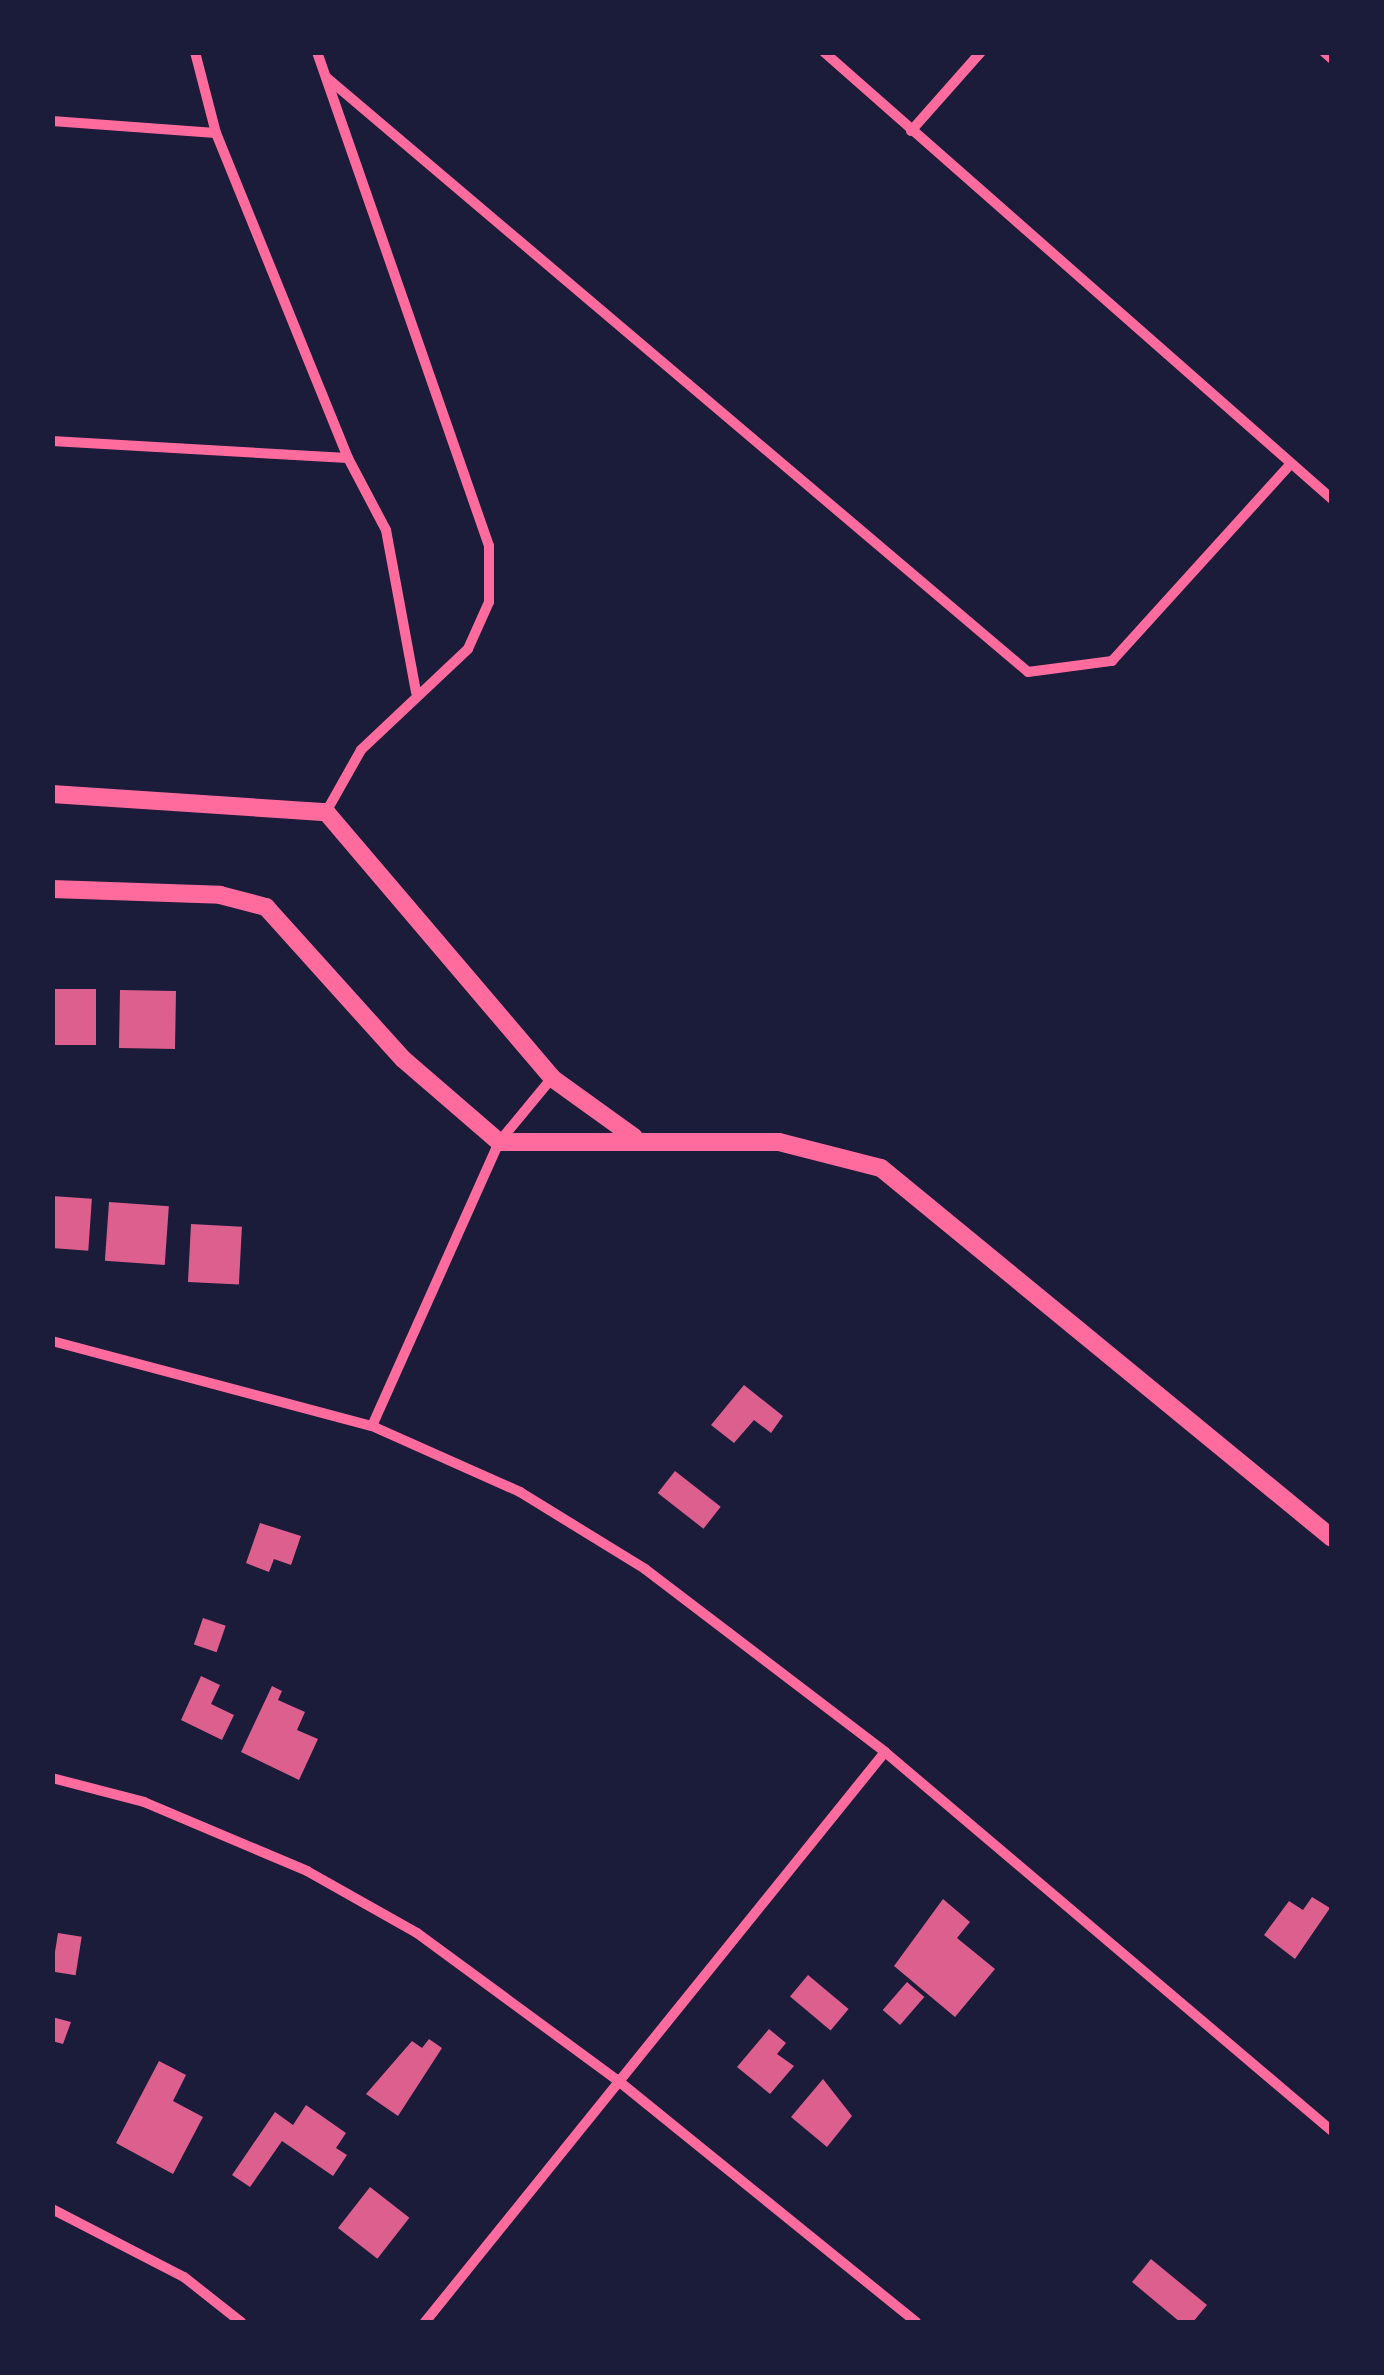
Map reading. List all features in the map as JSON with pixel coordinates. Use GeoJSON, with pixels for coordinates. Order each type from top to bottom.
{"type":"FeatureCollection","features":[{"type":"Feature","properties":{"kind":"street"},"geometry":{"type":"LineString","coordinates":[[195,52],[216,133],[348,458],[386,530],[416,692]]}},
{"type":"Feature","properties":{"kind":"street"},"geometry":{"type":"LineString","coordinates":[[318,52],[490,546],[489,602],[468,648],[416,692],[361,750],[326,812]]}},
{"type":"Feature","properties":{"kind":"street"},"geometry":{"type":"LineString","coordinates":[[824,52],[1332,499]]}},
{"type":"Feature","properties":{"kind":"street"},"geometry":{"type":"LineString","coordinates":[[911,131],[981,52]]}},
{"type":"Feature","properties":{"kind":"street"},"geometry":{"type":"LineString","coordinates":[[1324,52],[1332,59]]}},
{"type":"Feature","properties":{"kind":"street"},"geometry":{"type":"LineString","coordinates":[[326,76],[1028,672],[1112,661],[1290,465]]}},
{"type":"Feature","properties":{"kind":"street"},"geometry":{"type":"LineString","coordinates":[[52,120],[216,133]]}},
{"type":"Feature","properties":{"kind":"street"},"geometry":{"type":"LineString","coordinates":[[52,442],[348,458]]}},
{"type":"Feature","properties":{"kind":"street"},"geometry":{"type":"LineString","coordinates":[[52,794],[326,812],[552,1078],[634,1138]]}},
{"type":"Feature","properties":{"kind":"street"},"geometry":{"type":"LineString","coordinates":[[52,889],[220,896],[266,907],[403,1058],[499,1142],[634,1138],[779,1142],[881,1168],[1332,1538]]}},
{"type":"Feature","properties":{"kind":"street"},"geometry":{"type":"LineString","coordinates":[[372,1426],[499,1142],[552,1078]]}},
{"type":"Feature","properties":{"kind":"street"},"geometry":{"type":"LineString","coordinates":[[52,1340],[372,1426],[520,1492],[644,1569],[884,1752],[1332,2131]]}},
{"type":"Feature","properties":{"kind":"street"},"geometry":{"type":"LineString","coordinates":[[425,2322],[616,2079],[884,1752]]}},
{"type":"Feature","properties":{"kind":"street"},"geometry":{"type":"LineString","coordinates":[[52,1778],[144,1802],[307,1871],[417,1933],[616,2079],[916,2322]]}},
{"type":"Feature","properties":{"kind":"street"},"geometry":{"type":"LineString","coordinates":[[52,2209],[184,2277],[240,2322]]}},
{"type":"Feature","properties":{"kind":"building"},"geometry":{"type":"Polygon","coordinates":[[[52,989],[96,989],[96,1045],[52,1045],[52,989]]]}},
{"type":"Feature","properties":{"kind":"building"},"geometry":{"type":"Polygon","coordinates":[[[120,990],[176,991],[175,1049],[119,1048],[120,990]]]}},
{"type":"Feature","properties":{"kind":"building"},"geometry":{"type":"Polygon","coordinates":[[[52,1196],[92,1199],[88,1251],[52,1248],[52,1196]]]}},
{"type":"Feature","properties":{"kind":"building"},"geometry":{"type":"Polygon","coordinates":[[[109,1202],[169,1206],[165,1265],[105,1261],[109,1202]]]}},
{"type":"Feature","properties":{"kind":"building"},"geometry":{"type":"Polygon","coordinates":[[[191,1224],[242,1227],[239,1285],[188,1282],[191,1224]]]}},
{"type":"Feature","properties":{"kind":"building"},"geometry":{"type":"Polygon","coordinates":[[[744,1385],[783,1416],[771,1433],[754,1420],[734,1443],[711,1425],[744,1385]]]}},
{"type":"Feature","properties":{"kind":"building"},"geometry":{"type":"Polygon","coordinates":[[[675,1471],[721,1507],[703,1529],[658,1493],[675,1471]]]}},
{"type":"Feature","properties":{"kind":"building"},"geometry":{"type":"Polygon","coordinates":[[[260,1523],[301,1536],[291,1565],[274,1559],[269,1572],[246,1563],[260,1523]]]}},
{"type":"Feature","properties":{"kind":"building"},"geometry":{"type":"Polygon","coordinates":[[[203,1618],[226,1626],[217,1652],[194,1644],[203,1618]]]}},
{"type":"Feature","properties":{"kind":"building"},"geometry":{"type":"Polygon","coordinates":[[[201,1676],[220,1685],[211,1704],[234,1715],[222,1740],[181,1720],[201,1676]]]}},
{"type":"Feature","properties":{"kind":"building"},"geometry":{"type":"Polygon","coordinates":[[[272,1686],[282,1691],[278,1700],[305,1712],[297,1730],[318,1739],[299,1780],[241,1752],[272,1686]]]}},
{"type":"Feature","properties":{"kind":"building"},"geometry":{"type":"Polygon","coordinates":[[[1312,1897],[1330,1908],[1295,1959],[1264,1935],[1289,1901],[1303,1910],[1312,1897]]]}},
{"type":"Feature","properties":{"kind":"building"},"geometry":{"type":"Polygon","coordinates":[[[943,1899],[970,1922],[957,1938],[995,1969],[955,2017],[894,1966],[943,1899]]]}},
{"type":"Feature","properties":{"kind":"building"},"geometry":{"type":"Polygon","coordinates":[[[58,1933],[82,1937],[76,1975],[52,1972],[58,1933]]]}},
{"type":"Feature","properties":{"kind":"building"},"geometry":{"type":"Polygon","coordinates":[[[808,1975],[849,2009],[831,2031],[790,1996],[808,1975]]]}},
{"type":"Feature","properties":{"kind":"building"},"geometry":{"type":"Polygon","coordinates":[[[907,1982],[924,1997],[900,2025],[883,2010],[907,1982]]]}},
{"type":"Feature","properties":{"kind":"building"},"geometry":{"type":"Polygon","coordinates":[[[52,2017],[71,2022],[63,2044],[52,2041],[52,2017]]]}},
{"type":"Feature","properties":{"kind":"building"},"geometry":{"type":"Polygon","coordinates":[[[769,2029],[786,2043],[777,2054],[794,2066],[770,2094],[737,2067],[769,2029]]]}},
{"type":"Feature","properties":{"kind":"building"},"geometry":{"type":"Polygon","coordinates":[[[429,2039],[442,2048],[398,2116],[366,2094],[412,2041],[422,2048],[429,2039]]]}},
{"type":"Feature","properties":{"kind":"building"},"geometry":{"type":"Polygon","coordinates":[[[159,2061],[186,2075],[173,2101],[203,2117],[173,2174],[116,2143],[159,2061]]]}},
{"type":"Feature","properties":{"kind":"building"},"geometry":{"type":"Polygon","coordinates":[[[823,2079],[852,2116],[827,2147],[791,2117],[823,2079]]]}},
{"type":"Feature","properties":{"kind":"building"},"geometry":{"type":"Polygon","coordinates":[[[306,2105],[346,2133],[336,2148],[347,2155],[333,2176],[282,2141],[250,2187],[232,2175],[275,2112],[293,2125],[306,2105]]]}},
{"type":"Feature","properties":{"kind":"building"},"geometry":{"type":"Polygon","coordinates":[[[370,2187],[409,2218],[377,2259],[338,2228],[370,2187]]]}},
{"type":"Feature","properties":{"kind":"building"},"geometry":{"type":"Polygon","coordinates":[[[1151,2259],[1207,2305],[1193,2322],[1180,2322],[1132,2282],[1151,2259]]]}}]}
